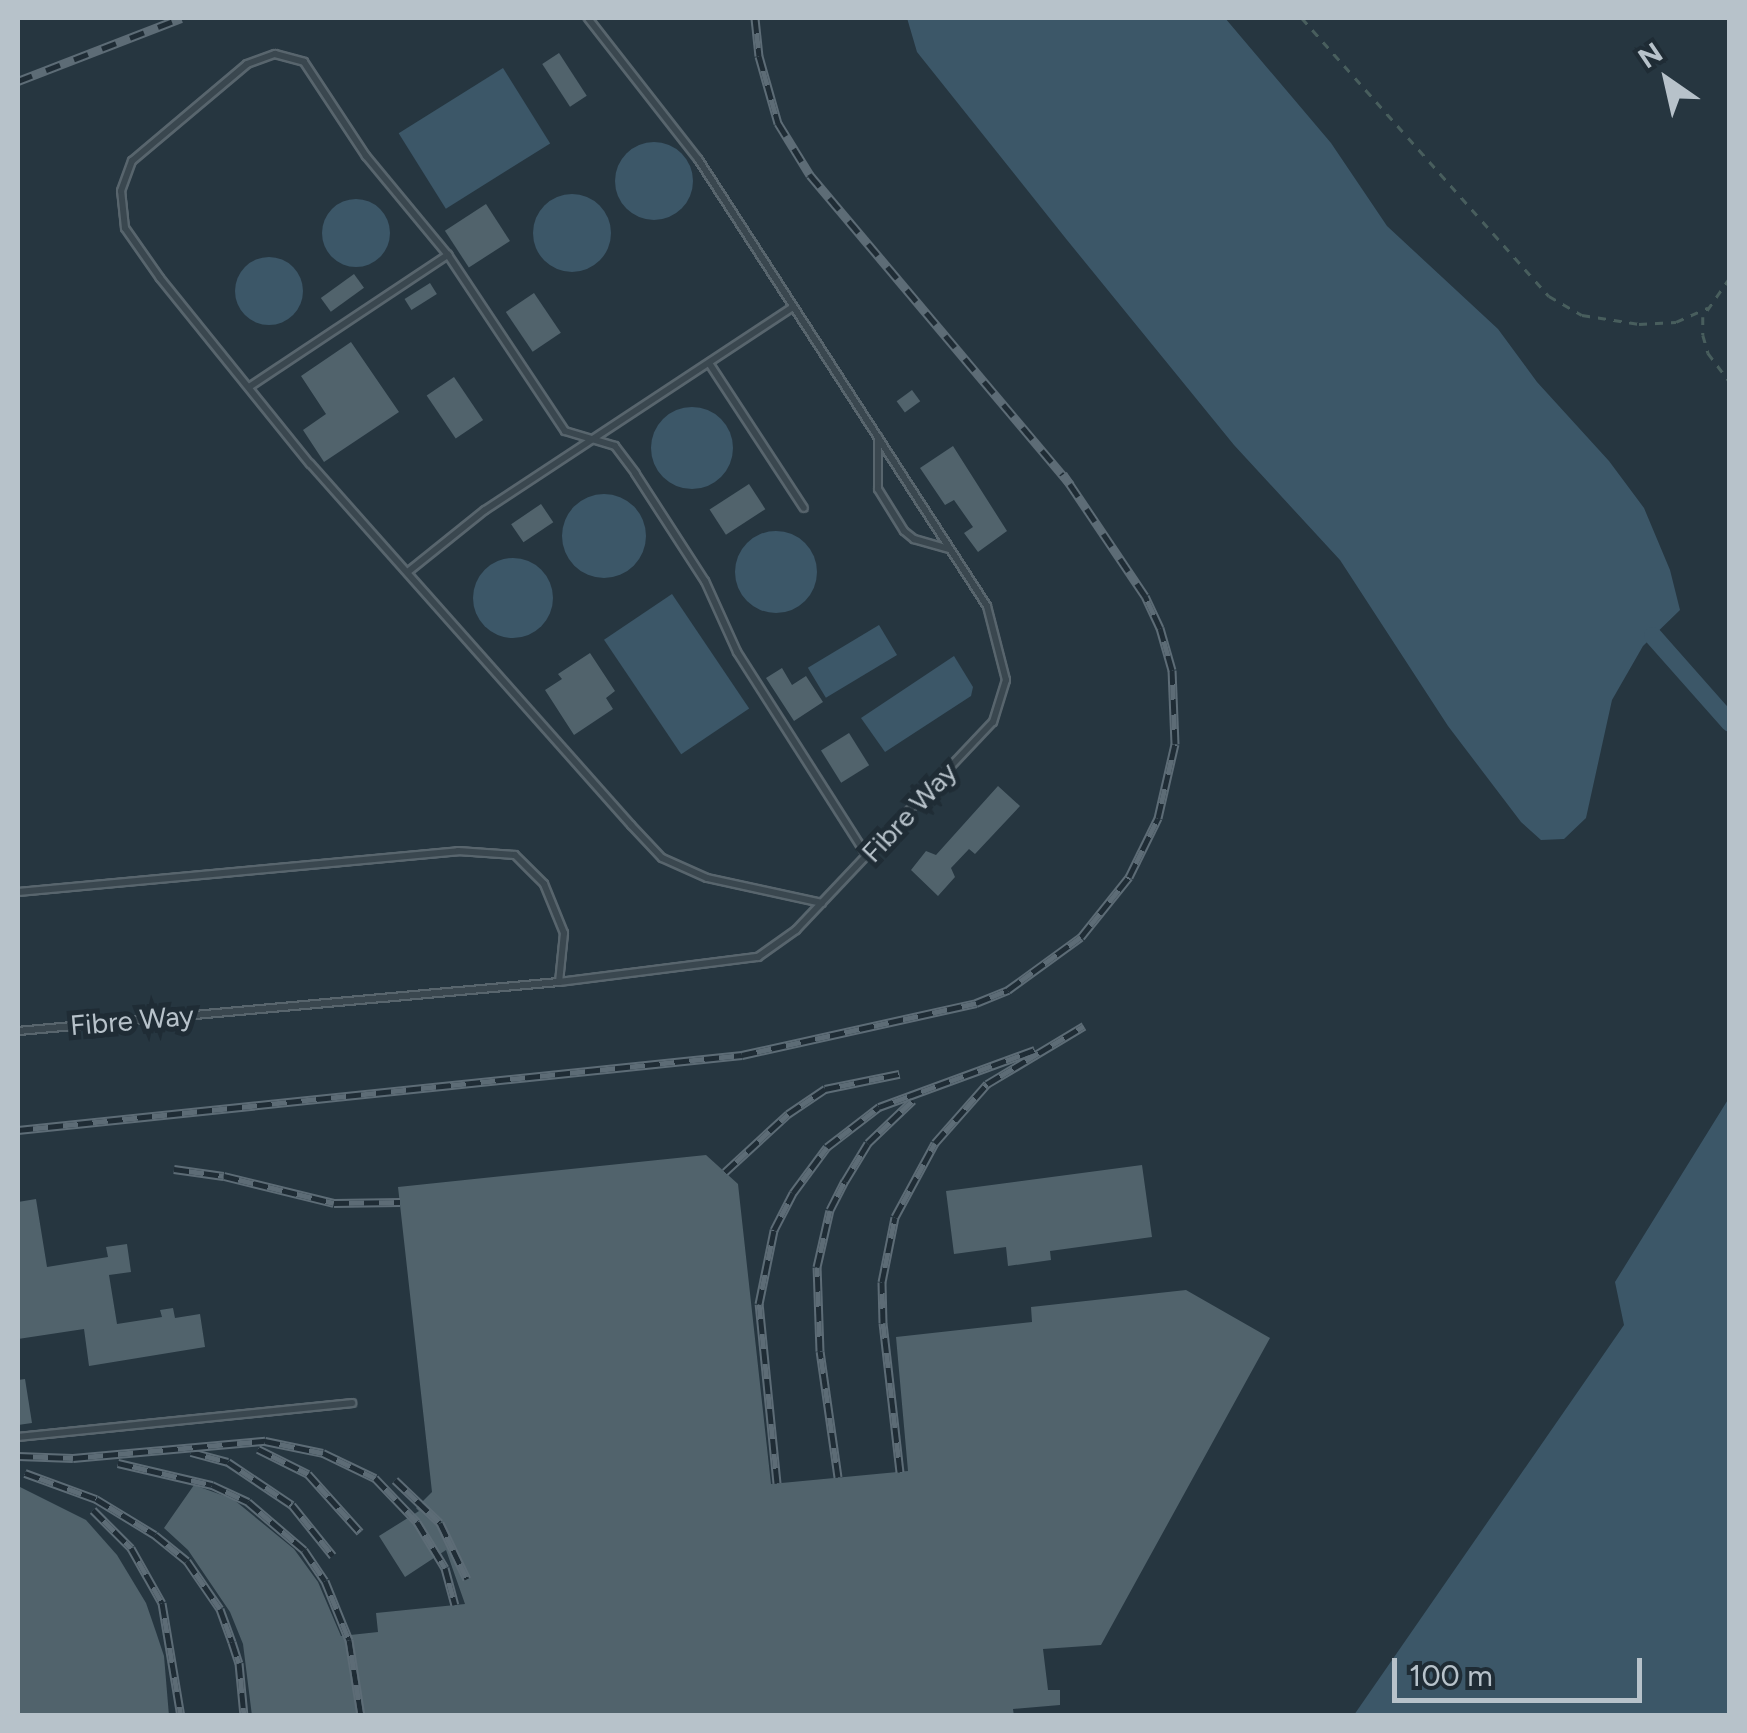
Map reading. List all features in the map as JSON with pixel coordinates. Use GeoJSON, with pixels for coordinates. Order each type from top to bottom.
{"type":"FeatureCollection","features":[{"type":"Feature","properties":{"kind":"lane","name":"Fibre Way"},"geometry":{"type":"LineString","coordinates":[[18,1031],[559,982],[758,957],[796,930],[994,722],[1006,680],[987,606],[688,144],[588,18]]}},
{"type":"Feature","properties":{"kind":"lane"},"geometry":{"type":"LineString","coordinates":[[822,903],[707,878],[662,858],[409,570],[310,464],[125,228],[120,191],[132,161],[247,64],[274,54],[304,62],[366,156],[448,255],[565,431],[616,446],[705,581],[736,652],[867,856]]}},
{"type":"Feature","properties":{"kind":"lane"},"geometry":{"type":"LineString","coordinates":[[249,387],[448,255]]}},
{"type":"Feature","properties":{"kind":"lane"},"geometry":{"type":"LineString","coordinates":[[409,570],[447,537],[590,439],[794,308]]}},
{"type":"Feature","properties":{"kind":"lane"},"geometry":{"type":"LineString","coordinates":[[709,363],[804,508]]}},
{"type":"Feature","properties":{"kind":"lane"},"geometry":{"type":"LineString","coordinates":[[878,438],[878,488],[904,531],[952,550]]}},
{"type":"Feature","properties":{"kind":"lane"},"geometry":{"type":"LineString","coordinates":[[18,892],[458,851],[515,855],[544,884],[564,934],[559,982]]}},
{"type":"Feature","properties":{"kind":"lane"},"geometry":{"type":"LineString","coordinates":[[18,1436],[352,1403]]}},
{"type":"Feature","properties":{"kind":"path"},"geometry":{"type":"LineString","coordinates":[[1302,18],[1550,296],[1582,315],[1638,324],[1676,322],[1708,308]]}},
{"type":"Feature","properties":{"kind":"path"},"geometry":{"type":"LineString","coordinates":[[1730,278],[1708,308],[1702,335],[1708,354],[1730,382]]}},
{"type":"Feature","properties":{"kind":"water"},"geometry":{"type":"Polygon","coordinates":[[[907,18],[1225,18],[1331,143],[1387,226],[1498,329],[1537,382],[1609,461],[1644,508],[1670,570],[1680,610],[1643,646],[1612,700],[1586,818],[1564,839],[1541,840],[1521,822],[1448,726],[1340,560],[1234,445],[1067,240],[917,52],[907,18]]]}},
{"type":"Feature","properties":{"kind":"water"},"geometry":{"type":"Polygon","coordinates":[[[503,68],[550,143],[446,209],[399,133],[503,68]]]}},
{"type":"Feature","properties":{"kind":"water"},"geometry":{"type":"Polygon","coordinates":[[[646,142],[662,142],[687,159],[693,181],[687,203],[676,214],[662,220],[646,220],[621,203],[615,189],[615,173],[632,148],[646,142]]]}},
{"type":"Feature","properties":{"kind":"water"},"geometry":{"type":"Polygon","coordinates":[[[564,194],[580,194],[605,211],[611,233],[605,255],[594,266],[580,272],[564,272],[539,255],[533,241],[533,225],[550,200],[564,194]]]}},
{"type":"Feature","properties":{"kind":"water"},"geometry":{"type":"Polygon","coordinates":[[[356,199],[380,209],[390,233],[380,257],[356,267],[332,257],[322,233],[332,209],[356,199]]]}},
{"type":"Feature","properties":{"kind":"water"},"geometry":{"type":"Polygon","coordinates":[[[269,257],[293,267],[303,291],[293,315],[269,325],[245,315],[235,291],[245,267],[269,257]]]}},
{"type":"Feature","properties":{"kind":"water"},"geometry":{"type":"Polygon","coordinates":[[[692,407],[708,410],[721,419],[730,432],[730,464],[721,477],[708,486],[692,489],[676,486],[663,477],[654,464],[651,448],[654,432],[663,419],[676,410],[692,407]]]}},
{"type":"Feature","properties":{"kind":"water"},"geometry":{"type":"Polygon","coordinates":[[[604,494],[620,497],[634,506],[643,520],[643,552],[634,566],[620,575],[604,578],[588,575],[574,566],[565,552],[562,536],[565,520],[574,506],[588,497],[604,494]]]}},
{"type":"Feature","properties":{"kind":"water"},"geometry":{"type":"Polygon","coordinates":[[[776,531],[792,534],[805,543],[814,556],[814,588],[805,601],[792,610],[776,613],[760,610],[747,601],[738,588],[735,572],[738,556],[747,543],[760,534],[776,531]]]}},
{"type":"Feature","properties":{"kind":"water"},"geometry":{"type":"Polygon","coordinates":[[[513,558],[528,561],[541,570],[550,583],[550,613],[541,626],[528,635],[513,638],[498,635],[485,626],[476,613],[473,598],[476,583],[485,570],[498,561],[513,558]]]}},
{"type":"Feature","properties":{"kind":"water"},"geometry":{"type":"Polygon","coordinates":[[[672,594],[749,708],[681,754],[604,640],[672,594]]]}},
{"type":"Feature","properties":{"kind":"water"},"geometry":{"type":"Polygon","coordinates":[[[879,625],[897,655],[826,698],[808,668],[879,625]]]}},
{"type":"Feature","properties":{"kind":"water"},"geometry":{"type":"Polygon","coordinates":[[[954,656],[973,687],[971,696],[885,752],[861,718],[954,656]]]}},
{"type":"Feature","properties":{"kind":"water"},"geometry":{"type":"Polygon","coordinates":[[[1729,1098],[1729,1715],[1354,1715],[1624,1325],[1615,1282],[1729,1098]]]}},
{"type":"Feature","properties":{"kind":"building"},"geometry":{"type":"Polygon","coordinates":[[[559,53],[587,96],[570,107],[542,64],[559,53]]]}},
{"type":"Feature","properties":{"kind":"building"},"geometry":{"type":"Polygon","coordinates":[[[486,204],[510,241],[469,268],[445,231],[486,204]]]}},
{"type":"Feature","properties":{"kind":"building"},"geometry":{"type":"Polygon","coordinates":[[[354,274],[364,288],[331,312],[321,298],[354,274]]]}},
{"type":"Feature","properties":{"kind":"building"},"geometry":{"type":"Polygon","coordinates":[[[430,283],[437,294],[411,310],[405,299],[430,283]]]}},
{"type":"Feature","properties":{"kind":"building"},"geometry":{"type":"Polygon","coordinates":[[[534,293],[561,333],[533,352],[506,312],[534,293]]]}},
{"type":"Feature","properties":{"kind":"building"},"geometry":{"type":"Polygon","coordinates":[[[351,342],[399,412],[324,462],[303,430],[326,414],[301,376],[351,342]]]}},
{"type":"Feature","properties":{"kind":"building"},"geometry":{"type":"Polygon","coordinates":[[[454,377],[483,420],[456,439],[427,395],[454,377]]]}},
{"type":"Feature","properties":{"kind":"building"},"geometry":{"type":"Polygon","coordinates":[[[912,390],[920,401],[905,412],[897,401],[912,390]]]}},
{"type":"Feature","properties":{"kind":"building"},"geometry":{"type":"Polygon","coordinates":[[[953,446],[1007,531],[978,552],[964,533],[973,527],[954,500],[945,505],[920,468],[953,446]]]}},
{"type":"Feature","properties":{"kind":"building"},"geometry":{"type":"Polygon","coordinates":[[[749,484],[765,509],[726,535],[710,510],[749,484]]]}},
{"type":"Feature","properties":{"kind":"building"},"geometry":{"type":"Polygon","coordinates":[[[541,504],[553,522],[523,542],[511,524],[541,504]]]}},
{"type":"Feature","properties":{"kind":"building"},"geometry":{"type":"Polygon","coordinates":[[[590,653],[615,691],[606,698],[613,709],[574,735],[545,690],[562,679],[558,674],[590,653]]]}},
{"type":"Feature","properties":{"kind":"building"},"geometry":{"type":"Polygon","coordinates":[[[782,668],[792,685],[806,676],[823,702],[794,721],[766,678],[782,668]]]}},
{"type":"Feature","properties":{"kind":"building"},"geometry":{"type":"Polygon","coordinates":[[[849,733],[869,765],[841,783],[821,750],[849,733]]]}},
{"type":"Feature","properties":{"kind":"building"},"geometry":{"type":"Polygon","coordinates":[[[998,786],[1020,806],[975,854],[969,849],[951,868],[955,877],[938,896],[911,870],[926,851],[936,855],[998,786]]]}},
{"type":"Feature","properties":{"kind":"building"},"geometry":{"type":"Polygon","coordinates":[[[706,1155],[738,1184],[771,1484],[908,1471],[896,1337],[1032,1322],[1031,1307],[1186,1290],[1270,1338],[1101,1645],[1043,1649],[1048,1690],[1060,1690],[1060,1705],[1013,1709],[1014,1716],[252,1716],[243,1644],[230,1612],[188,1550],[164,1528],[194,1485],[233,1499],[294,1549],[318,1582],[341,1636],[378,1632],[376,1613],[465,1604],[446,1550],[405,1577],[379,1536],[419,1511],[416,1508],[432,1492],[398,1187],[706,1155]]]}},
{"type":"Feature","properties":{"kind":"building"},"geometry":{"type":"Polygon","coordinates":[[[1142,1165],[1152,1237],[1050,1251],[1051,1260],[1008,1266],[1006,1247],[954,1254],[946,1191],[1142,1165]]]}},
{"type":"Feature","properties":{"kind":"building"},"geometry":{"type":"Polygon","coordinates":[[[36,1199],[47,1267],[108,1257],[106,1247],[127,1244],[131,1272],[109,1275],[117,1324],[162,1317],[160,1310],[173,1308],[175,1318],[200,1314],[205,1347],[89,1366],[84,1329],[18,1339],[18,1202],[36,1199]]]}},
{"type":"Feature","properties":{"kind":"building"},"geometry":{"type":"Polygon","coordinates":[[[25,1379],[32,1423],[18,1425],[18,1380],[25,1379]]]}},
{"type":"Feature","properties":{"kind":"building"},"geometry":{"type":"Polygon","coordinates":[[[18,1486],[86,1520],[117,1555],[146,1603],[164,1656],[169,1716],[18,1716],[18,1486]]]}},
{"type":"Feature","properties":{"kind":"waterway"},"geometry":{"type":"LineString","coordinates":[[1653,636],[1730,723]]}},
{"type":"Feature","properties":{"kind":"railway"},"geometry":{"type":"LineString","coordinates":[[18,81],[181,18]]}},
{"type":"Feature","properties":{"kind":"railway"},"geometry":{"type":"LineString","coordinates":[[755,18],[759,56],[778,123],[810,175],[1071,485]]}},
{"type":"Feature","properties":{"kind":"railway"},"geometry":{"type":"LineString","coordinates":[[18,1130],[742,1055],[976,1003],[1008,990],[1081,937],[1129,877],[1158,818],[1175,744],[1172,670],[1160,628],[1145,596],[1063,474]]}},
{"type":"Feature","properties":{"kind":"railway"},"geometry":{"type":"LineString","coordinates":[[900,1472],[882,1282],[895,1217],[935,1143],[987,1084],[1084,1026]]}},
{"type":"Feature","properties":{"kind":"railway"},"geometry":{"type":"LineString","coordinates":[[777,1483],[759,1304],[774,1230],[793,1193],[827,1147],[879,1107],[1035,1050]]}},
{"type":"Feature","properties":{"kind":"railway"},"geometry":{"type":"LineString","coordinates":[[725,1172],[788,1114],[825,1089],[899,1074]]}},
{"type":"Feature","properties":{"kind":"railway"},"geometry":{"type":"LineString","coordinates":[[838,1477],[820,1351],[817,1267],[830,1210],[845,1181],[868,1143],[913,1100]]}},
{"type":"Feature","properties":{"kind":"railway"},"geometry":{"type":"LineString","coordinates":[[174,1169],[224,1176],[334,1203],[400,1202]]}},
{"type":"Feature","properties":{"kind":"railway"},"geometry":{"type":"LineString","coordinates":[[18,1456],[73,1458],[265,1441],[323,1453],[375,1478],[417,1522],[445,1568],[455,1605]]}},
{"type":"Feature","properties":{"kind":"railway"},"geometry":{"type":"LineString","coordinates":[[258,1449],[308,1474],[360,1532]]}},
{"type":"Feature","properties":{"kind":"railway"},"geometry":{"type":"LineString","coordinates":[[191,1452],[228,1462],[292,1505],[333,1556]]}},
{"type":"Feature","properties":{"kind":"railway"},"geometry":{"type":"LineString","coordinates":[[118,1463],[212,1485],[248,1502],[304,1550],[325,1581],[349,1640],[361,1716]]}},
{"type":"Feature","properties":{"kind":"railway"},"geometry":{"type":"LineString","coordinates":[[25,1473],[96,1499],[155,1535],[187,1561],[220,1609],[239,1663],[244,1716]]}},
{"type":"Feature","properties":{"kind":"railway"},"geometry":{"type":"LineString","coordinates":[[395,1480],[440,1523],[467,1579]]}},
{"type":"Feature","properties":{"kind":"railway"},"geometry":{"type":"LineString","coordinates":[[93,1510],[131,1548],[162,1603],[181,1716]]}}]}
